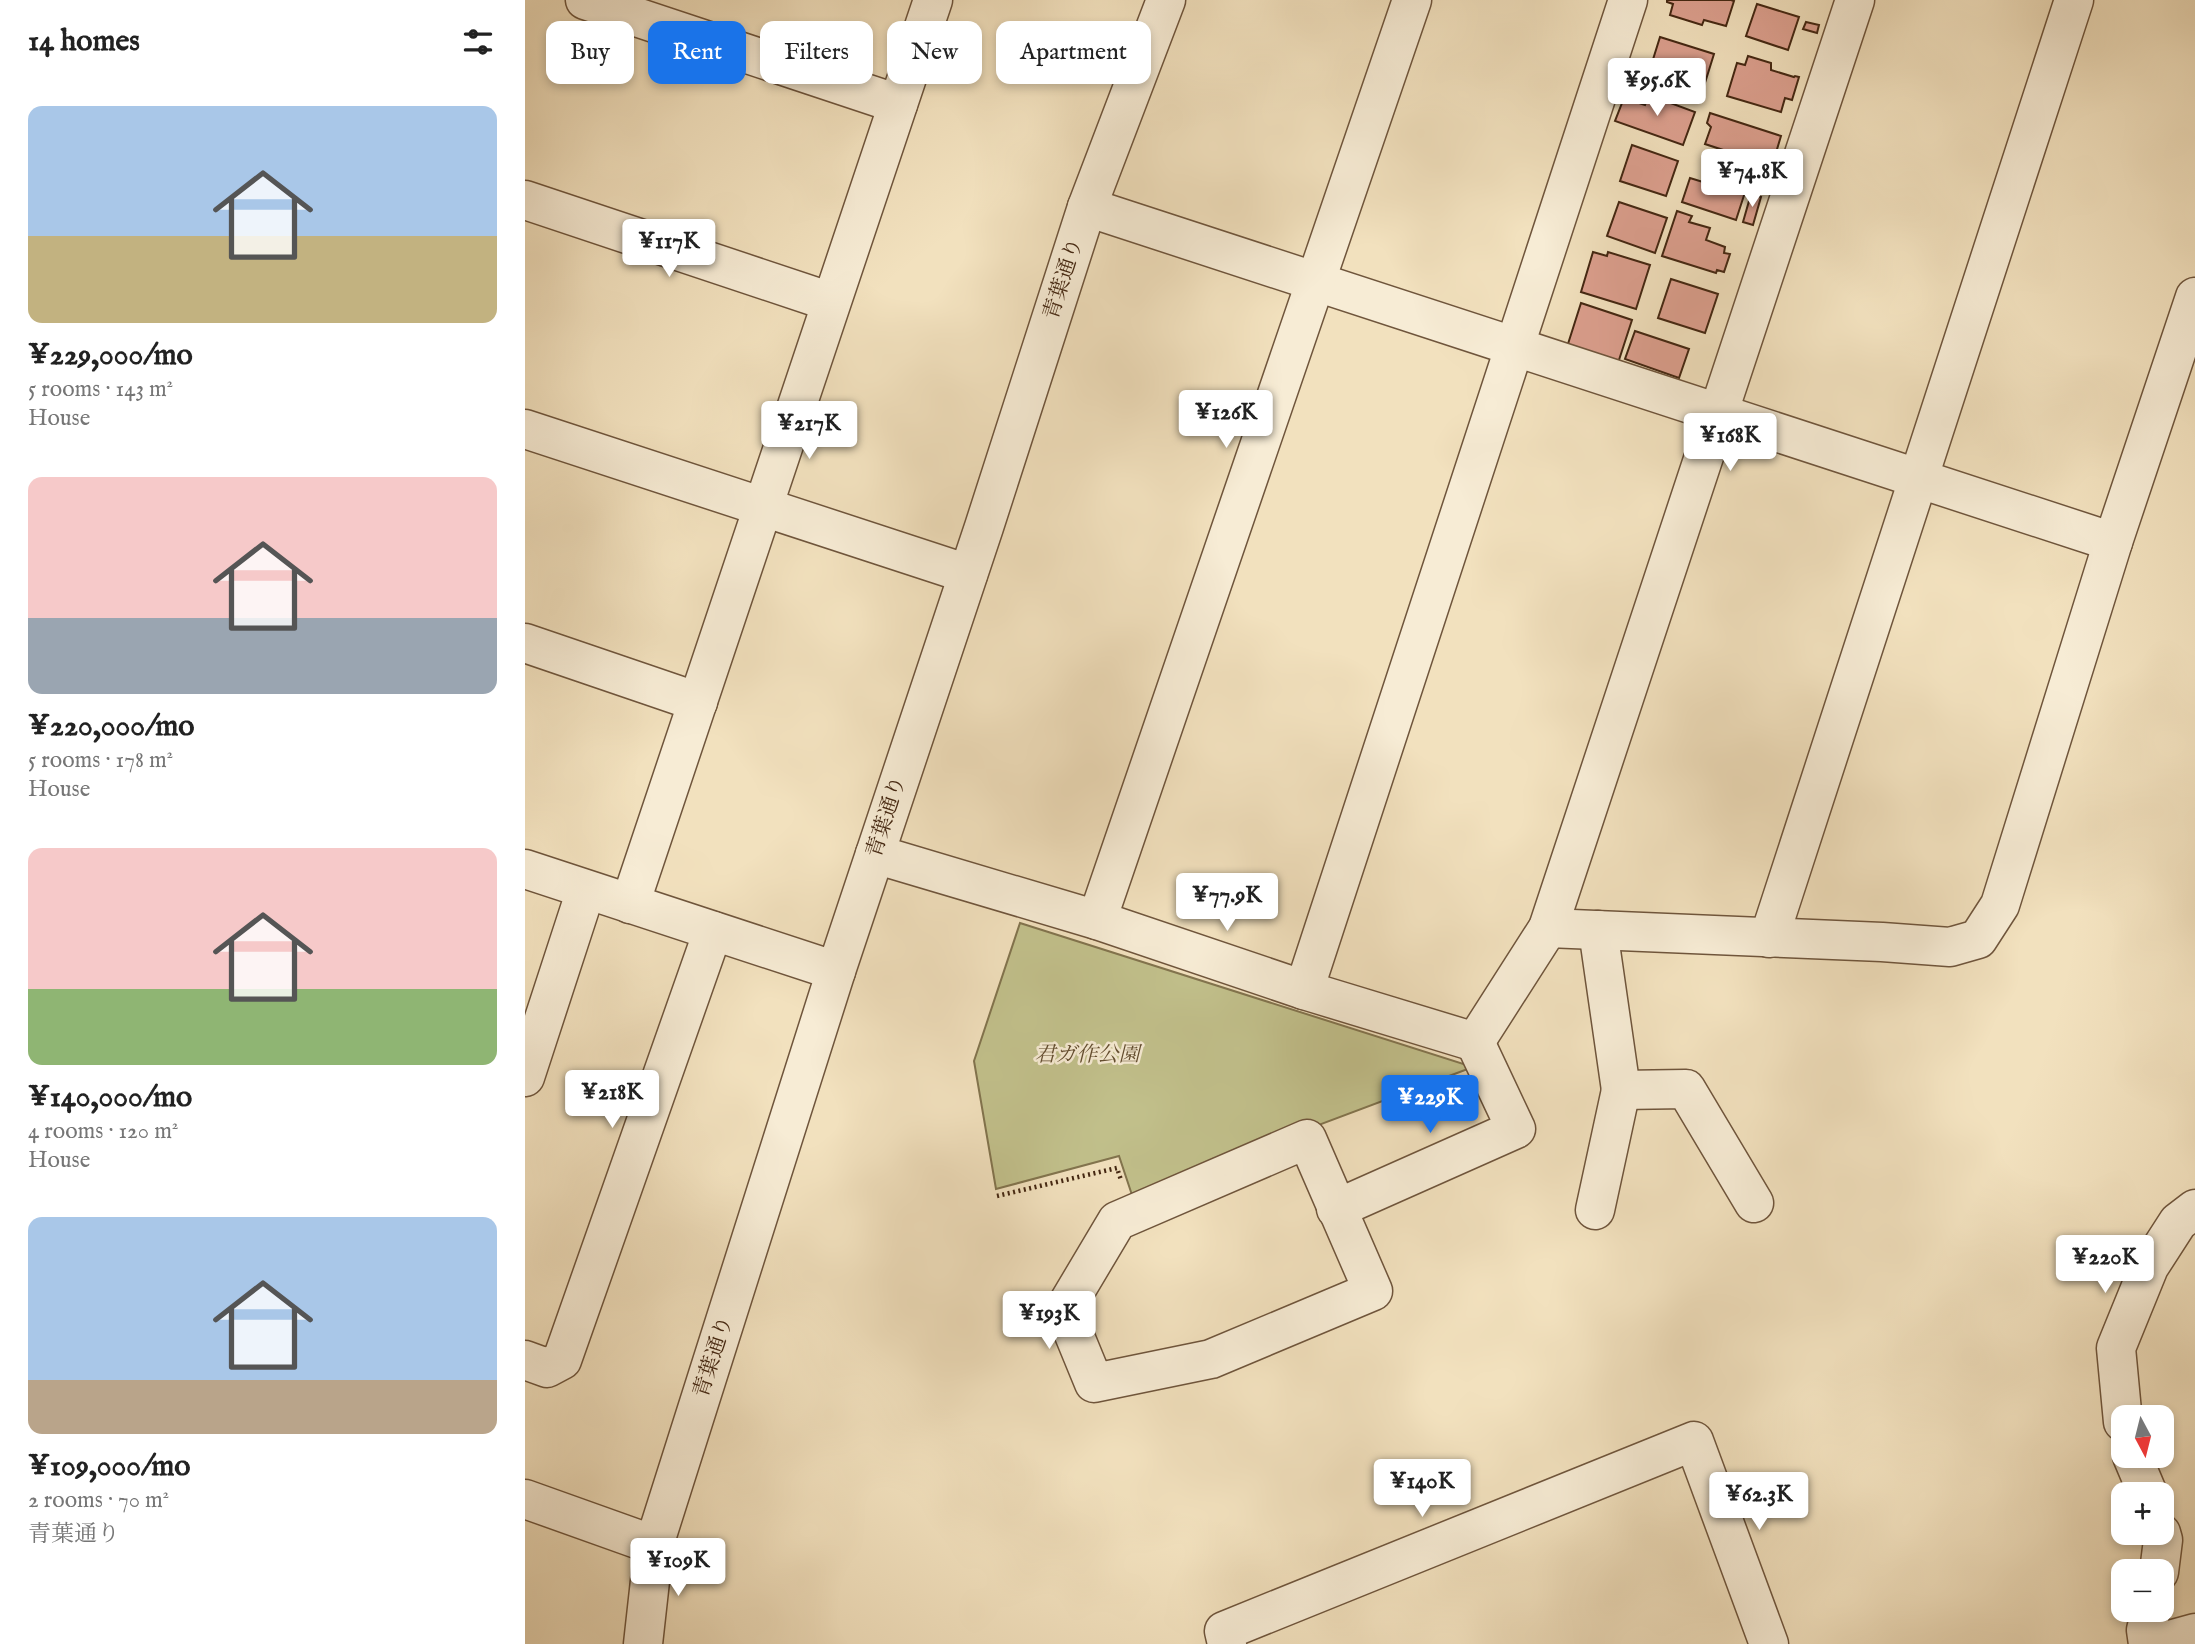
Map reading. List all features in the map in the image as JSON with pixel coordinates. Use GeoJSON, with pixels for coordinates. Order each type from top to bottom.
{"type":"FeatureCollection","features":[{"type":"Feature","properties":{"kind":"street"},"geometry":{"type":"LineString","coordinates":[[585,0],[898,104]]}},
{"type":"Feature","properties":{"kind":"street"},"geometry":{"type":"LineString","coordinates":[[630,904],[933,0]]}},
{"type":"Feature","properties":{"kind":"street","name":"青葉通り"},"geometry":{"type":"LineString","coordinates":[[643,1644],[654,1545],[836,971],[1087,207],[1166,0]]}},
{"type":"Feature","properties":{"kind":"street"},"geometry":{"type":"LineString","coordinates":[[1097,920],[1412,0]]}},
{"type":"Feature","properties":{"kind":"street"},"geometry":{"type":"LineString","coordinates":[[1304,990],[1628,0]]}},
{"type":"Feature","properties":{"kind":"street"},"geometry":{"type":"LineString","coordinates":[[1475,1042],[1548,928],[1855,0]]}},
{"type":"Feature","properties":{"kind":"street"},"geometry":{"type":"LineString","coordinates":[[1769,938],[2074,0]]}},
{"type":"Feature","properties":{"kind":"street"},"geometry":{"type":"LineString","coordinates":[[525,200],[831,302]]}},
{"type":"Feature","properties":{"kind":"street"},"geometry":{"type":"LineString","coordinates":[[1087,207],[2113,542]]}},
{"type":"Feature","properties":{"kind":"street"},"geometry":{"type":"LineString","coordinates":[[1548,928],[1950,947],[1978,939],[2000,905],[2113,542],[2195,297]]}},
{"type":"Feature","properties":{"kind":"street"},"geometry":{"type":"LineString","coordinates":[[525,429],[968,574]]}},
{"type":"Feature","properties":{"kind":"street"},"geometry":{"type":"LineString","coordinates":[[525,643],[698,702]]}},
{"type":"Feature","properties":{"kind":"street"},"geometry":{"type":"LineString","coordinates":[[875,854],[1097,920],[1304,990],[1475,1042],[1516,1129],[1336,1209]]}},
{"type":"Feature","properties":{"kind":"street"},"geometry":{"type":"LineString","coordinates":[[525,869],[836,971]]}},
{"type":"Feature","properties":{"kind":"street"},"geometry":{"type":"LineString","coordinates":[[525,1077],[586,890]]}},
{"type":"Feature","properties":{"kind":"street"},"geometry":{"type":"LineString","coordinates":[[1595,1210],[1621,1090],[1598,930]]}},
{"type":"Feature","properties":{"kind":"street"},"geometry":{"type":"LineString","coordinates":[[525,1360],[547,1368],[562,1360],[713,931]]}},
{"type":"Feature","properties":{"kind":"street"},"geometry":{"type":"LineString","coordinates":[[1621,1090],[1686,1089],[1754,1203]]}},
{"type":"Feature","properties":{"kind":"street"},"geometry":{"type":"LineString","coordinates":[[1307,1139],[1336,1209],[1373,1291],[1212,1359],[1094,1383],[1064,1310],[1117,1221],[1307,1139]]}},
{"type":"Feature","properties":{"kind":"street"},"geometry":{"type":"LineString","coordinates":[[2121,1405],[2116,1348],[2149,1267],[2178,1222],[2195,1209]]}},
{"type":"Feature","properties":{"kind":"street"},"geometry":{"type":"LineString","coordinates":[[1227,1644],[1224,1631],[1694,1441],[1769,1644]]}},
{"type":"Feature","properties":{"kind":"street"},"geometry":{"type":"LineString","coordinates":[[525,1499],[654,1545]]}},
{"type":"Feature","properties":{"kind":"street"},"geometry":{"type":"LineString","coordinates":[[2148,1622],[2148,1644]]}},
{"type":"Feature","properties":{"kind":"street"},"geometry":{"type":"LineString","coordinates":[[2155,1644],[2195,1633]]}},
{"type":"Feature","properties":{"kind":"path"},"geometry":{"type":"LineString","coordinates":[[997,1196],[1117,1168],[1133,1214]]}},
{"type":"Feature","properties":{"kind":"green space","name":"君ガ作公園"},"geometry":{"type":"Polygon","coordinates":[[[1020,923],[1473,1067],[1132,1195],[1119,1156],[996,1189],[974,1061],[1020,923]]]}},
{"type":"Feature","properties":{"kind":"building"},"geometry":{"type":"Polygon","coordinates":[[[1667,0],[1734,1],[1726,26],[1704,20],[1702,25],[1670,15],[1673,4],[1667,0]]]}},
{"type":"Feature","properties":{"kind":"building"},"geometry":{"type":"Polygon","coordinates":[[[1757,4],[1799,17],[1788,50],[1746,36],[1757,4]]]}},
{"type":"Feature","properties":{"kind":"building"},"geometry":{"type":"Polygon","coordinates":[[[1806,22],[1819,25],[1817,33],[1803,29],[1806,22]]]}},
{"type":"Feature","properties":{"kind":"building"},"geometry":{"type":"Polygon","coordinates":[[[1660,37],[1714,54],[1704,86],[1650,69],[1660,37]]]}},
{"type":"Feature","properties":{"kind":"building"},"geometry":{"type":"Polygon","coordinates":[[[1748,56],[1771,63],[1771,70],[1799,77],[1792,100],[1785,98],[1781,112],[1727,96],[1737,63],[1745,65],[1748,56]]]}},
{"type":"Feature","properties":{"kind":"building"},"geometry":{"type":"Polygon","coordinates":[[[1649,95],[1695,112],[1683,145],[1615,121],[1624,98],[1645,105],[1649,95]]]}},
{"type":"Feature","properties":{"kind":"building"},"geometry":{"type":"Polygon","coordinates":[[[1710,113],[1781,136],[1772,166],[1705,144],[1711,127],[1707,123],[1710,113]]]}},
{"type":"Feature","properties":{"kind":"building"},"geometry":{"type":"Polygon","coordinates":[[[1632,145],[1678,161],[1666,196],[1620,181],[1632,145]]]}},
{"type":"Feature","properties":{"kind":"building"},"geometry":{"type":"Polygon","coordinates":[[[1720,174],[1748,183],[1736,220],[1682,202],[1690,178],[1716,186],[1720,174]]]}},
{"type":"Feature","properties":{"kind":"building"},"geometry":{"type":"Polygon","coordinates":[[[1751,194],[1761,197],[1753,225],[1743,222],[1751,194]]]}},
{"type":"Feature","properties":{"kind":"building"},"geometry":{"type":"Polygon","coordinates":[[[1619,202],[1667,218],[1655,253],[1607,236],[1619,202]]]}},
{"type":"Feature","properties":{"kind":"building"},"geometry":{"type":"Polygon","coordinates":[[[1677,211],[1692,216],[1689,222],[1710,228],[1706,240],[1725,247],[1724,253],[1730,254],[1724,272],[1717,270],[1716,273],[1662,256],[1677,211]]]}},
{"type":"Feature","properties":{"kind":"building"},"geometry":{"type":"Polygon","coordinates":[[[1593,252],[1607,256],[1608,252],[1650,265],[1636,309],[1581,292],[1593,252]]]}},
{"type":"Feature","properties":{"kind":"building"},"geometry":{"type":"Polygon","coordinates":[[[1671,279],[1718,294],[1705,333],[1658,318],[1671,279]]]}},
{"type":"Feature","properties":{"kind":"building"},"geometry":{"type":"Polygon","coordinates":[[[1581,303],[1632,320],[1618,363],[1567,347],[1581,303]]]}},
{"type":"Feature","properties":{"kind":"building"},"geometry":{"type":"Polygon","coordinates":[[[1635,331],[1689,349],[1679,378],[1625,359],[1635,331]]]}}]}
